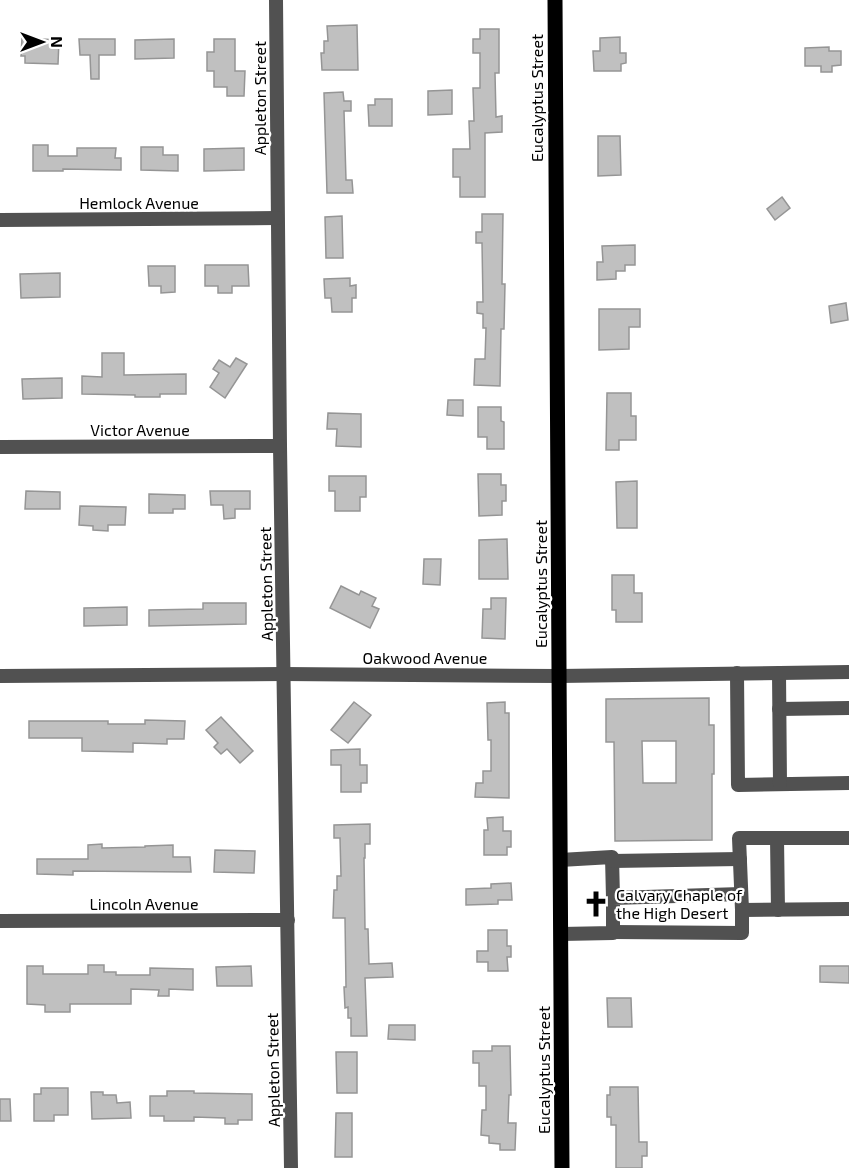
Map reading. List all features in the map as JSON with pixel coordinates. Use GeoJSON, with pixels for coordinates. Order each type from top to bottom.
{"type":"FeatureCollection","features":[{"type":"Feature","properties":{"kind":"main road","name":"Eucalyptus Street"},"geometry":{"type":"LineString","coordinates":[[555,0],[562,1168]]}},
{"type":"Feature","properties":{"kind":"street","name":"Appleton Street"},"geometry":{"type":"LineString","coordinates":[[276,0],[291,1168]]}},
{"type":"Feature","properties":{"kind":"street","name":"Hemlock Avenue"},"geometry":{"type":"LineString","coordinates":[[0,220],[277,218]]}},
{"type":"Feature","properties":{"kind":"street","name":"Victor Avenue"},"geometry":{"type":"LineString","coordinates":[[0,447],[280,446]]}},
{"type":"Feature","properties":{"kind":"street","name":"Oakwood Avenue"},"geometry":{"type":"LineString","coordinates":[[0,676],[283,674],[559,676],[849,672]]}},
{"type":"Feature","properties":{"kind":"street"},"geometry":{"type":"LineString","coordinates":[[737,673],[738,785],[849,783]]}},
{"type":"Feature","properties":{"kind":"street"},"geometry":{"type":"LineString","coordinates":[[779,673],[780,784]]}},
{"type":"Feature","properties":{"kind":"street"},"geometry":{"type":"LineString","coordinates":[[779,709],[849,708]]}},
{"type":"Feature","properties":{"kind":"street"},"geometry":{"type":"LineString","coordinates":[[561,934],[742,933],[739,838],[849,838]]}},
{"type":"Feature","properties":{"kind":"street"},"geometry":{"type":"LineString","coordinates":[[777,838],[778,910]]}},
{"type":"Feature","properties":{"kind":"street"},"geometry":{"type":"LineString","coordinates":[[560,860],[612,858],[613,932]]}},
{"type":"Feature","properties":{"kind":"street"},"geometry":{"type":"LineString","coordinates":[[612,861],[740,859]]}},
{"type":"Feature","properties":{"kind":"street"},"geometry":{"type":"LineString","coordinates":[[613,898],[741,894]]}},
{"type":"Feature","properties":{"kind":"street"},"geometry":{"type":"LineString","coordinates":[[741,910],[849,909]]}},
{"type":"Feature","properties":{"kind":"street","name":"Lincoln Avenue"},"geometry":{"type":"LineString","coordinates":[[0,921],[288,920]]}},
{"type":"Feature","properties":{"kind":"building"},"geometry":{"type":"Polygon","coordinates":[[[357,25],[358,70],[322,70],[321,53],[324,53],[324,41],[328,41],[327,26],[357,25]]]}},
{"type":"Feature","properties":{"kind":"building"},"geometry":{"type":"Polygon","coordinates":[[[480,29],[499,29],[499,73],[495,73],[496,117],[502,116],[502,132],[485,133],[485,197],[460,197],[460,177],[453,177],[453,149],[470,149],[469,121],[474,121],[473,88],[480,88],[480,53],[473,53],[473,39],[480,39],[480,29]]]}},
{"type":"Feature","properties":{"kind":"building"},"geometry":{"type":"Polygon","coordinates":[[[620,37],[620,53],[626,53],[626,63],[621,64],[621,71],[594,71],[593,51],[600,51],[600,38],[620,37]]]}},
{"type":"Feature","properties":{"kind":"building"},"geometry":{"type":"Polygon","coordinates":[[[22,38],[59,40],[58,64],[25,63],[25,56],[21,56],[22,38]]]}},
{"type":"Feature","properties":{"kind":"building"},"geometry":{"type":"Polygon","coordinates":[[[79,39],[115,39],[115,55],[99,55],[99,79],[91,79],[90,55],[80,55],[79,39]]]}},
{"type":"Feature","properties":{"kind":"building"},"geometry":{"type":"Polygon","coordinates":[[[174,39],[174,58],[135,59],[135,40],[174,39]]]}},
{"type":"Feature","properties":{"kind":"building"},"geometry":{"type":"Polygon","coordinates":[[[214,39],[235,39],[235,71],[245,71],[244,96],[227,96],[227,87],[214,87],[214,71],[207,71],[207,52],[214,52],[214,39]]]}},
{"type":"Feature","properties":{"kind":"building"},"geometry":{"type":"Polygon","coordinates":[[[829,47],[829,51],[841,51],[841,65],[832,66],[832,72],[821,72],[821,66],[805,66],[805,48],[829,47]]]}},
{"type":"Feature","properties":{"kind":"building"},"geometry":{"type":"Polygon","coordinates":[[[452,90],[452,114],[428,115],[428,91],[452,90]]]}},
{"type":"Feature","properties":{"kind":"building"},"geometry":{"type":"Polygon","coordinates":[[[343,92],[344,101],[351,101],[351,111],[344,111],[346,180],[352,180],[353,193],[327,193],[324,93],[343,92]]]}},
{"type":"Feature","properties":{"kind":"building"},"geometry":{"type":"Polygon","coordinates":[[[375,99],[392,99],[392,126],[369,126],[368,105],[375,105],[375,99]]]}},
{"type":"Feature","properties":{"kind":"building"},"geometry":{"type":"Polygon","coordinates":[[[598,136],[620,136],[621,175],[598,176],[598,136]]]}},
{"type":"Feature","properties":{"kind":"building"},"geometry":{"type":"Polygon","coordinates":[[[33,145],[48,145],[48,156],[77,156],[77,148],[116,148],[115,158],[121,158],[121,170],[33,171],[33,145]]]}},
{"type":"Feature","properties":{"kind":"building"},"geometry":{"type":"Polygon","coordinates":[[[141,147],[163,147],[163,155],[178,155],[178,171],[141,170],[141,147]]]}},
{"type":"Feature","properties":{"kind":"building"},"geometry":{"type":"Polygon","coordinates":[[[244,148],[244,170],[204,171],[204,149],[244,148]]]}},
{"type":"Feature","properties":{"kind":"building"},"geometry":{"type":"Polygon","coordinates":[[[782,197],[790,208],[775,220],[767,209],[782,197]]]}},
{"type":"Feature","properties":{"kind":"building"},"geometry":{"type":"Polygon","coordinates":[[[482,214],[503,214],[502,284],[505,284],[500,386],[474,385],[475,359],[485,359],[486,328],[483,328],[483,314],[477,313],[477,302],[483,302],[482,243],[476,243],[476,232],[482,232],[482,214]]]}},
{"type":"Feature","properties":{"kind":"building"},"geometry":{"type":"Polygon","coordinates":[[[342,216],[343,258],[326,258],[325,217],[342,216]]]}},
{"type":"Feature","properties":{"kind":"building"},"geometry":{"type":"Polygon","coordinates":[[[635,245],[635,265],[625,265],[625,271],[616,271],[616,279],[597,280],[597,262],[603,262],[602,246],[635,245]]]}},
{"type":"Feature","properties":{"kind":"building"},"geometry":{"type":"Polygon","coordinates":[[[205,265],[248,265],[249,286],[232,286],[232,293],[218,293],[218,286],[205,286],[205,265]]]}},
{"type":"Feature","properties":{"kind":"building"},"geometry":{"type":"Polygon","coordinates":[[[148,266],[175,266],[175,292],[161,293],[161,286],[149,286],[148,266]]]}},
{"type":"Feature","properties":{"kind":"building"},"geometry":{"type":"Polygon","coordinates":[[[60,273],[60,297],[21,298],[20,274],[60,273]]]}},
{"type":"Feature","properties":{"kind":"building"},"geometry":{"type":"Polygon","coordinates":[[[350,278],[350,286],[356,285],[356,298],[352,298],[352,312],[332,312],[331,298],[325,298],[324,279],[350,278]]]}},
{"type":"Feature","properties":{"kind":"building"},"geometry":{"type":"Polygon","coordinates":[[[846,303],[848,320],[831,323],[829,306],[846,303]]]}},
{"type":"Feature","properties":{"kind":"building"},"geometry":{"type":"Polygon","coordinates":[[[599,309],[640,309],[640,327],[629,327],[629,349],[599,350],[599,309]]]}},
{"type":"Feature","properties":{"kind":"building"},"geometry":{"type":"Polygon","coordinates":[[[102,353],[124,353],[124,375],[186,374],[186,394],[135,397],[135,395],[82,394],[82,376],[102,377],[102,353]]]}},
{"type":"Feature","properties":{"kind":"building"},"geometry":{"type":"Polygon","coordinates":[[[236,358],[247,364],[225,398],[210,387],[219,373],[213,369],[219,360],[230,367],[236,358]]]}},
{"type":"Feature","properties":{"kind":"building"},"geometry":{"type":"Polygon","coordinates":[[[62,378],[62,398],[23,399],[22,379],[62,378]]]}},
{"type":"Feature","properties":{"kind":"building"},"geometry":{"type":"Polygon","coordinates":[[[607,393],[631,393],[631,416],[636,416],[636,440],[619,440],[619,450],[606,450],[607,393]]]}},
{"type":"Feature","properties":{"kind":"building"},"geometry":{"type":"Polygon","coordinates":[[[448,400],[463,400],[463,416],[447,415],[448,400]]]}},
{"type":"Feature","properties":{"kind":"building"},"geometry":{"type":"Polygon","coordinates":[[[478,407],[501,407],[501,421],[504,422],[504,449],[487,449],[487,437],[478,437],[478,407]]]}},
{"type":"Feature","properties":{"kind":"building"},"geometry":{"type":"Polygon","coordinates":[[[328,413],[361,414],[361,447],[336,446],[337,429],[327,429],[328,413]]]}},
{"type":"Feature","properties":{"kind":"building"},"geometry":{"type":"Polygon","coordinates":[[[478,474],[501,474],[501,485],[506,485],[506,501],[502,501],[502,515],[479,516],[478,474]]]}},
{"type":"Feature","properties":{"kind":"building"},"geometry":{"type":"Polygon","coordinates":[[[329,476],[366,476],[366,497],[360,497],[360,511],[335,511],[335,491],[329,491],[329,476]]]}},
{"type":"Feature","properties":{"kind":"building"},"geometry":{"type":"Polygon","coordinates":[[[637,481],[637,528],[617,528],[616,482],[637,481]]]}},
{"type":"Feature","properties":{"kind":"building"},"geometry":{"type":"Polygon","coordinates":[[[26,491],[60,492],[60,509],[25,509],[26,491]]]}},
{"type":"Feature","properties":{"kind":"building"},"geometry":{"type":"Polygon","coordinates":[[[210,491],[250,491],[250,509],[235,509],[235,518],[224,519],[223,505],[211,505],[210,491]]]}},
{"type":"Feature","properties":{"kind":"building"},"geometry":{"type":"Polygon","coordinates":[[[149,494],[185,495],[185,509],[173,509],[173,513],[149,513],[149,494]]]}},
{"type":"Feature","properties":{"kind":"building"},"geometry":{"type":"Polygon","coordinates":[[[80,506],[126,507],[125,525],[108,525],[108,531],[93,530],[93,526],[79,525],[80,506]]]}},
{"type":"Feature","properties":{"kind":"building"},"geometry":{"type":"Polygon","coordinates":[[[507,539],[508,579],[479,579],[479,540],[507,539]]]}},
{"type":"Feature","properties":{"kind":"building"},"geometry":{"type":"Polygon","coordinates":[[[424,559],[441,559],[440,585],[423,584],[424,559]]]}},
{"type":"Feature","properties":{"kind":"building"},"geometry":{"type":"Polygon","coordinates":[[[612,575],[634,575],[634,593],[642,593],[642,622],[616,622],[616,610],[612,610],[612,575]]]}},
{"type":"Feature","properties":{"kind":"building"},"geometry":{"type":"Polygon","coordinates":[[[341,586],[359,595],[361,591],[376,598],[372,606],[379,609],[370,628],[330,608],[341,586]]]}},
{"type":"Feature","properties":{"kind":"building"},"geometry":{"type":"Polygon","coordinates":[[[491,598],[506,598],[505,639],[482,638],[483,609],[491,609],[491,598]]]}},
{"type":"Feature","properties":{"kind":"building"},"geometry":{"type":"Polygon","coordinates":[[[203,603],[246,603],[246,624],[149,626],[149,610],[203,609],[203,603]]]}},
{"type":"Feature","properties":{"kind":"building"},"geometry":{"type":"Polygon","coordinates":[[[127,607],[127,625],[84,626],[84,608],[127,607]]]}},
{"type":"Feature","properties":{"kind":"building"},"geometry":{"type":"Polygon","coordinates":[[[709,698],[709,725],[714,725],[712,840],[615,841],[614,742],[606,742],[606,699],[709,698]],[[642,741],[643,783],[676,783],[676,741],[642,741]]]}},
{"type":"Feature","properties":{"kind":"building"},"geometry":{"type":"Polygon","coordinates":[[[354,702],[371,715],[348,743],[331,730],[354,702]]]}},
{"type":"Feature","properties":{"kind":"building"},"geometry":{"type":"Polygon","coordinates":[[[505,702],[505,713],[509,713],[509,798],[475,797],[476,783],[483,783],[483,771],[491,771],[491,740],[488,740],[487,703],[505,702]]]}},
{"type":"Feature","properties":{"kind":"building"},"geometry":{"type":"Polygon","coordinates":[[[221,717],[253,751],[240,763],[227,749],[221,754],[214,747],[218,743],[206,730],[221,717]]]}},
{"type":"Feature","properties":{"kind":"building"},"geometry":{"type":"Polygon","coordinates":[[[145,720],[185,721],[184,739],[167,739],[167,744],[133,743],[133,752],[82,751],[82,738],[29,738],[29,721],[108,721],[108,724],[145,724],[145,720]]]}},
{"type":"Feature","properties":{"kind":"building"},"geometry":{"type":"Polygon","coordinates":[[[360,749],[360,765],[367,765],[367,783],[361,783],[361,792],[341,792],[341,765],[331,765],[331,750],[360,749]]]}},
{"type":"Feature","properties":{"kind":"building"},"geometry":{"type":"Polygon","coordinates":[[[503,817],[503,831],[511,831],[511,847],[507,847],[507,855],[484,855],[484,830],[488,830],[487,818],[503,817]]]}},
{"type":"Feature","properties":{"kind":"building"},"geometry":{"type":"Polygon","coordinates":[[[370,824],[370,844],[365,844],[364,858],[365,929],[368,929],[369,964],[392,963],[393,977],[365,978],[367,1036],[351,1036],[351,1018],[348,1018],[348,1007],[345,1008],[345,918],[333,918],[334,890],[337,890],[337,876],[341,876],[340,838],[334,838],[334,825],[370,824]]]}},
{"type":"Feature","properties":{"kind":"building"},"geometry":{"type":"Polygon","coordinates":[[[102,844],[102,848],[173,845],[173,857],[190,857],[191,872],[73,871],[73,875],[37,874],[37,859],[88,859],[88,845],[102,844]]]}},
{"type":"Feature","properties":{"kind":"building"},"geometry":{"type":"Polygon","coordinates":[[[215,850],[255,851],[254,873],[214,872],[215,850]]]}},
{"type":"Feature","properties":{"kind":"building"},"geometry":{"type":"Polygon","coordinates":[[[511,883],[512,900],[498,900],[498,904],[466,905],[466,889],[491,888],[491,884],[511,883]]]}},
{"type":"Feature","properties":{"kind":"building"},"geometry":{"type":"Polygon","coordinates":[[[488,930],[507,930],[507,946],[511,946],[511,957],[507,957],[508,971],[488,971],[488,962],[477,962],[477,951],[488,951],[488,930]]]}},
{"type":"Feature","properties":{"kind":"building"},"geometry":{"type":"Polygon","coordinates":[[[88,965],[104,965],[104,972],[116,972],[116,975],[150,975],[150,968],[193,969],[193,990],[169,989],[169,996],[158,996],[159,990],[131,989],[131,1004],[70,1004],[70,1012],[45,1012],[45,1005],[27,1004],[27,966],[43,966],[43,974],[88,974],[88,965]]]}},
{"type":"Feature","properties":{"kind":"building"},"geometry":{"type":"Polygon","coordinates":[[[251,966],[252,986],[217,986],[216,967],[251,966]]]}},
{"type":"Feature","properties":{"kind":"building"},"geometry":{"type":"Polygon","coordinates":[[[820,966],[849,966],[849,983],[820,982],[820,966]]]}},
{"type":"Feature","properties":{"kind":"building"},"geometry":{"type":"Polygon","coordinates":[[[607,998],[631,998],[632,1027],[608,1027],[607,998]]]}},
{"type":"Feature","properties":{"kind":"building"},"geometry":{"type":"Polygon","coordinates":[[[389,1025],[415,1025],[415,1040],[388,1039],[389,1025]]]}},
{"type":"Feature","properties":{"kind":"building"},"geometry":{"type":"Polygon","coordinates":[[[492,1046],[510,1046],[511,1095],[509,1095],[508,1123],[516,1123],[515,1150],[500,1150],[500,1144],[489,1143],[489,1136],[481,1135],[482,1110],[486,1110],[486,1086],[479,1086],[479,1063],[473,1063],[473,1051],[492,1051],[492,1046]]]}},
{"type":"Feature","properties":{"kind":"building"},"geometry":{"type":"Polygon","coordinates":[[[336,1052],[357,1052],[357,1093],[337,1093],[336,1052]]]}},
{"type":"Feature","properties":{"kind":"building"},"geometry":{"type":"Polygon","coordinates":[[[610,1087],[638,1087],[639,1142],[647,1142],[647,1156],[642,1156],[642,1168],[616,1168],[616,1125],[611,1125],[611,1117],[607,1117],[607,1095],[610,1095],[610,1087]]]}},
{"type":"Feature","properties":{"kind":"building"},"geometry":{"type":"Polygon","coordinates":[[[41,1088],[68,1088],[68,1115],[54,1115],[54,1121],[34,1121],[34,1094],[41,1094],[41,1088]]]}},
{"type":"Feature","properties":{"kind":"building"},"geometry":{"type":"Polygon","coordinates":[[[167,1091],[252,1094],[252,1120],[238,1120],[238,1124],[225,1124],[225,1118],[194,1117],[194,1121],[164,1121],[164,1116],[150,1116],[150,1096],[167,1096],[167,1091]]]}},
{"type":"Feature","properties":{"kind":"building"},"geometry":{"type":"Polygon","coordinates":[[[91,1092],[116,1095],[117,1103],[130,1102],[131,1118],[92,1119],[91,1092]]]}},
{"type":"Feature","properties":{"kind":"building"},"geometry":{"type":"Polygon","coordinates":[[[0,1099],[10,1099],[11,1121],[0,1121],[0,1099]]]}},
{"type":"Feature","properties":{"kind":"building"},"geometry":{"type":"Polygon","coordinates":[[[336,1113],[352,1113],[352,1157],[335,1157],[336,1113]]]}},
{"type":"Feature","properties":{"kind":"place","name":"Calvary Chaple of the High Desert"},"geometry":{"type":"Point","coordinates":[596,904]}}]}
